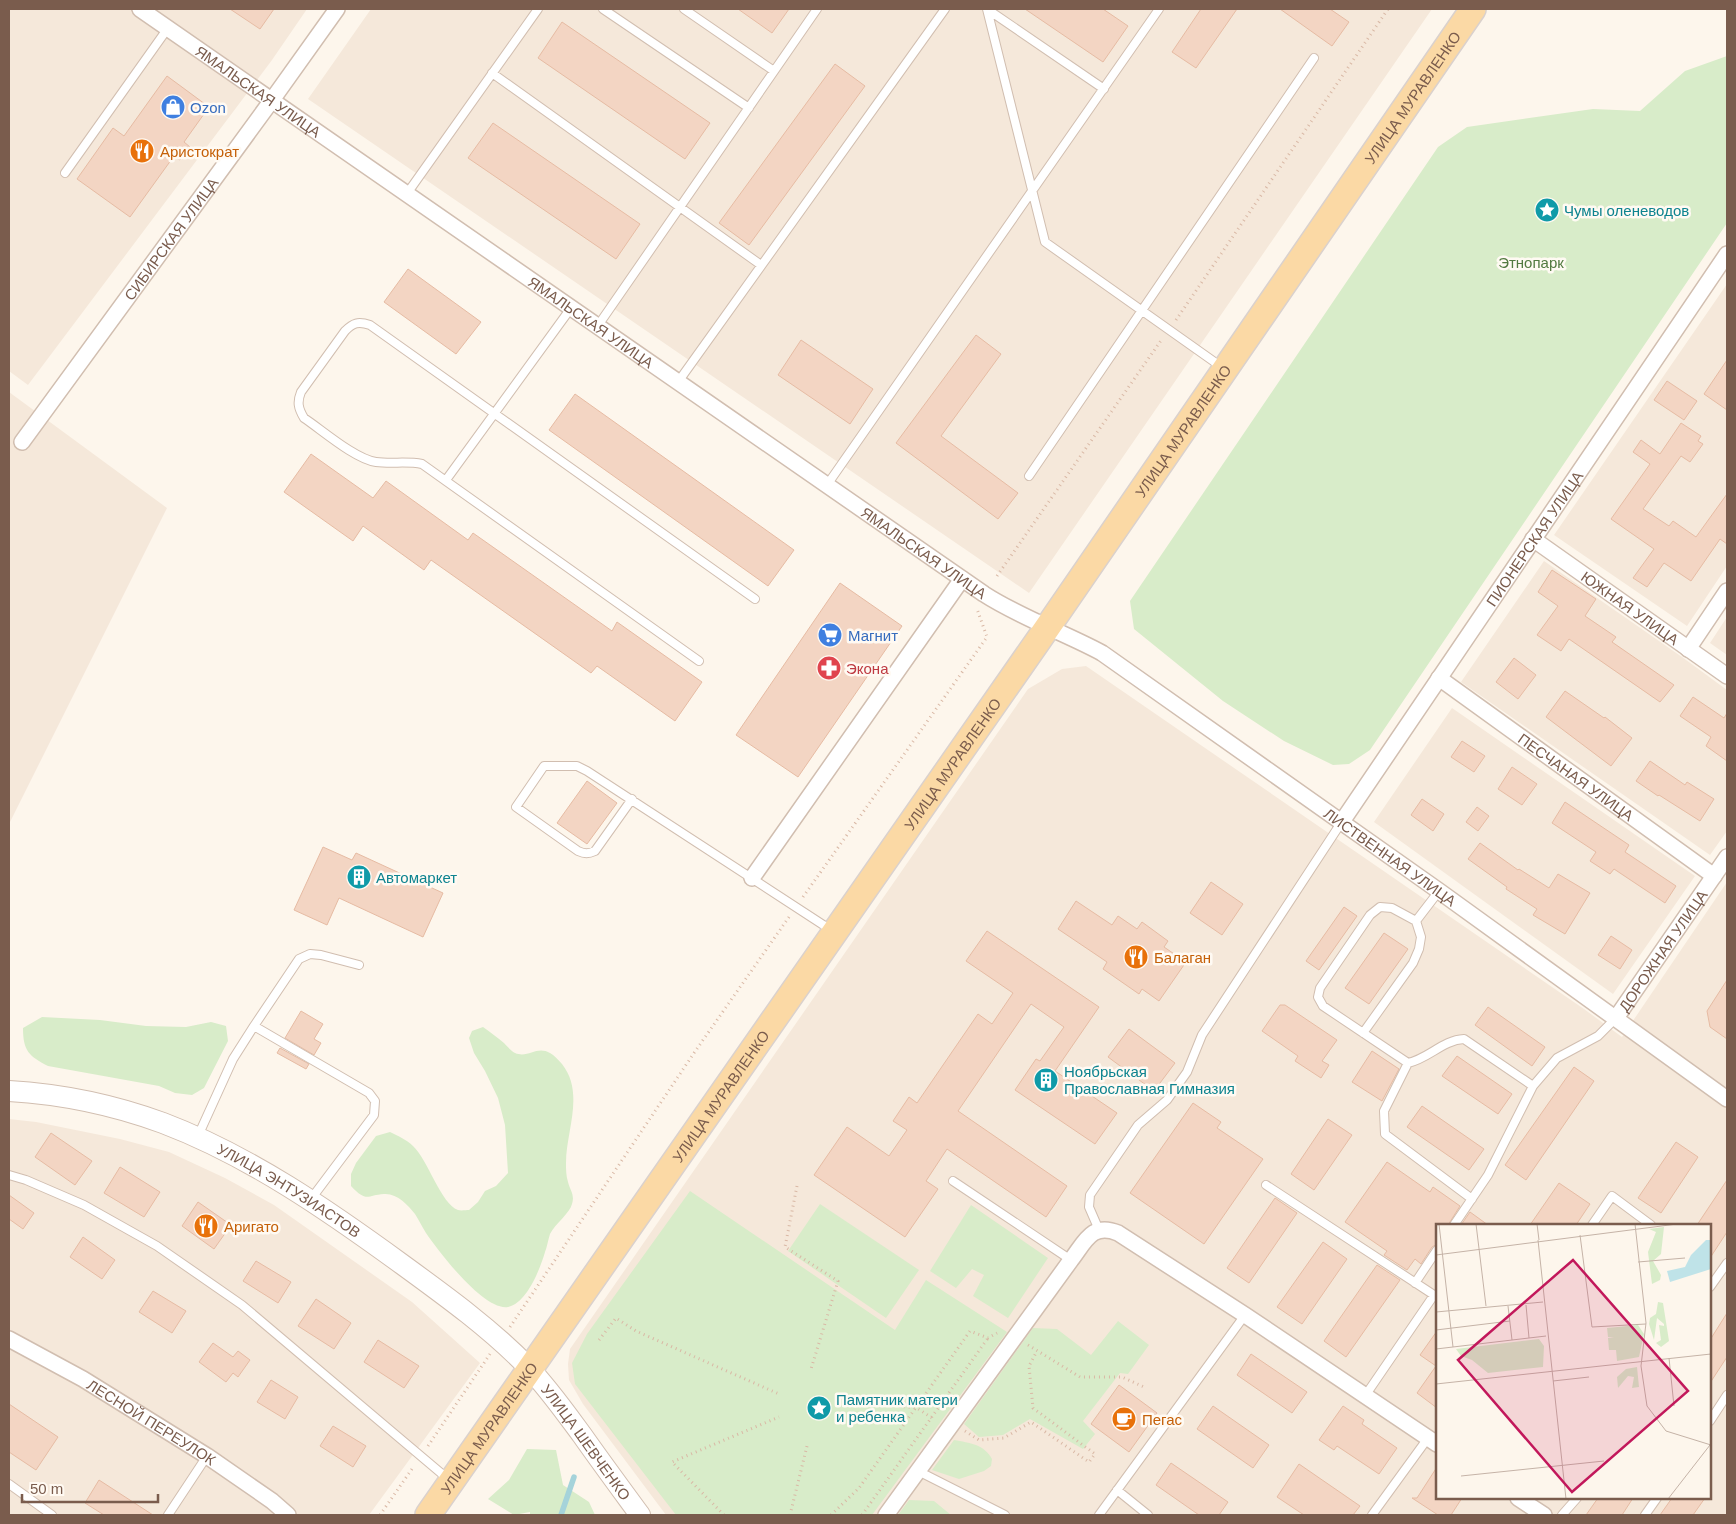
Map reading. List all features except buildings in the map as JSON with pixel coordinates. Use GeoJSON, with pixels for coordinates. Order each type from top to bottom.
{"type":"FeatureCollection","features":[{"type":"Feature","properties":{"kind":"main road","name":"УЛИЦА МУРАВЛЕНКО"},"geometry":{"type":"LineString","coordinates":[[428,1515],[1047,628],[1473,9]]}},
{"type":"Feature","properties":{"kind":"street","name":"ЯМАЛЬСКАЯ УЛИЦА"},"geometry":{"type":"LineString","coordinates":[[140,9],[962,579],[1006,608],[1047,628]]}},
{"type":"Feature","properties":{"kind":"street","name":"СИБИРСКАЯ УЛИЦА"},"geometry":{"type":"LineString","coordinates":[[22,442],[337,9]]}},
{"type":"Feature","properties":{"kind":"street","name":"ПИОНЕРСКАЯ УЛИЦА"},"geometry":{"type":"LineString","coordinates":[[1341,824],[1727,254]]}},
{"type":"Feature","properties":{"kind":"street","name":"ЮЖНАЯ УЛИЦА"},"geometry":{"type":"LineString","coordinates":[[1534,539],[1727,676]]}},
{"type":"Feature","properties":{"kind":"street"},"geometry":{"type":"LineString","coordinates":[[752,878],[962,579]]}},
{"type":"Feature","properties":{"kind":"street"},"geometry":{"type":"LineString","coordinates":[[1688,649],[1727,591]]}},
{"type":"Feature","properties":{"kind":"street","name":"ЛИСТВЕННАЯ УЛИЦА"},"geometry":{"type":"LineString","coordinates":[[1047,628],[1080,641],[1102,653],[1341,824],[1439,891],[1727,1099]]}},
{"type":"Feature","properties":{"kind":"street","name":"ПЕСЧАНАЯ УЛИЦА"},"geometry":{"type":"LineString","coordinates":[[1439,678],[1714,876]]}},
{"type":"Feature","properties":{"kind":"street","name":"ДОРОЖНАЯ УЛИЦА"},"geometry":{"type":"LineString","coordinates":[[1616,1018],[1727,857]]}},
{"type":"Feature","properties":{"kind":"street","name":"УЛИЦА ЭНТУЗИАСТОВ"},"geometry":{"type":"LineString","coordinates":[[9,1091],[75,1100],[128,1112],[197,1138],[256,1168],[310,1201],[383,1251],[501,1340],[530,1369]]}},
{"type":"Feature","properties":{"kind":"street"},"geometry":{"type":"LineString","coordinates":[[886,1515],[1090,1235],[1108,1228],[1245,1315],[1433,1441]]}},
{"type":"Feature","properties":{"kind":"street","name":"ЛЕСНОЙ ПЕРЕУЛОК"},"geometry":{"type":"LineString","coordinates":[[9,1339],[83,1379],[207,1456],[264,1495],[288,1515]]}},
{"type":"Feature","properties":{"kind":"street","name":"УЛИЦА ШЕВЧЕНКО"},"geometry":{"type":"LineString","coordinates":[[530,1369],[564,1410],[640,1515]]}},
{"type":"Feature","properties":{"kind":"street"},"geometry":{"type":"LineString","coordinates":[[1520,1499],[1544,1515]]}},
{"type":"Feature","properties":{"kind":"lane"},"geometry":{"type":"LineString","coordinates":[[406,195],[538,9]]}},
{"type":"Feature","properties":{"kind":"lane"},"geometry":{"type":"LineString","coordinates":[[603,9],[749,108]]}},
{"type":"Feature","properties":{"kind":"lane"},"geometry":{"type":"LineString","coordinates":[[684,9],[774,71]]}},
{"type":"Feature","properties":{"kind":"lane"},"geometry":{"type":"LineString","coordinates":[[597,326],[817,9]]}},
{"type":"Feature","properties":{"kind":"lane"},"geometry":{"type":"LineString","coordinates":[[678,382],[945,9]]}},
{"type":"Feature","properties":{"kind":"lane"},"geometry":{"type":"LineString","coordinates":[[987,9],[1104,89]]}},
{"type":"Feature","properties":{"kind":"lane"},"geometry":{"type":"LineString","coordinates":[[987,9],[1045,242],[1225,369]]}},
{"type":"Feature","properties":{"kind":"lane"},"geometry":{"type":"LineString","coordinates":[[827,485],[1159,9]]}},
{"type":"Feature","properties":{"kind":"lane"},"geometry":{"type":"LineString","coordinates":[[65,173],[168,28]]}},
{"type":"Feature","properties":{"kind":"lane"},"geometry":{"type":"LineString","coordinates":[[1028,476],[1314,58]]}},
{"type":"Feature","properties":{"kind":"lane"},"geometry":{"type":"LineString","coordinates":[[492,73],[761,265]]}},
{"type":"Feature","properties":{"kind":"lane"},"geometry":{"type":"LineString","coordinates":[[446,480],[571,308]]}},
{"type":"Feature","properties":{"kind":"lane"},"geometry":{"type":"LineString","coordinates":[[699,660],[422,464],[409,461],[376,462],[362,458],[304,418],[299,410],[297,401],[344,331],[352,324],[360,322],[370,325],[755,600]]}},
{"type":"Feature","properties":{"kind":"lane"},"geometry":{"type":"LineString","coordinates":[[632,799],[595,850],[590,854],[578,851],[516,807],[544,766],[577,766],[632,799],[834,932]]}},
{"type":"Feature","properties":{"kind":"lane"},"geometry":{"type":"LineString","coordinates":[[1099,1230],[1089,1207],[1090,1195],[1138,1125],[1167,1100],[1187,1072],[1202,1035],[1341,824]]}},
{"type":"Feature","properties":{"kind":"lane"},"geometry":{"type":"LineString","coordinates":[[1416,921],[1439,891]]}},
{"type":"Feature","properties":{"kind":"lane"},"geometry":{"type":"LineString","coordinates":[[1363,1033],[1419,949],[1421,937],[1416,921],[1392,908],[1380,906],[1370,915],[1320,988],[1318,997],[1323,1006],[1363,1033],[1408,1063],[1418,1061],[1455,1039],[1464,1039],[1533,1086]]}},
{"type":"Feature","properties":{"kind":"lane"},"geometry":{"type":"LineString","coordinates":[[197,1138],[234,1059],[299,959],[310,954],[321,955],[359,966]]}},
{"type":"Feature","properties":{"kind":"lane"},"geometry":{"type":"LineString","coordinates":[[1455,1224],[1488,1175],[1533,1086],[1557,1058],[1598,1036],[1616,1018]]}},
{"type":"Feature","properties":{"kind":"lane"},"geometry":{"type":"LineString","coordinates":[[254,1026],[369,1093],[375,1101],[374,1115],[310,1201]]}},
{"type":"Feature","properties":{"kind":"lane"},"geometry":{"type":"LineString","coordinates":[[1408,1063],[1384,1111],[1385,1134],[1472,1199]]}},
{"type":"Feature","properties":{"kind":"lane"},"geometry":{"type":"LineString","coordinates":[[9,1175],[84,1204],[157,1246],[242,1305],[451,1482]]}},
{"type":"Feature","properties":{"kind":"lane"},"geometry":{"type":"LineString","coordinates":[[953,1181],[1071,1260]]}},
{"type":"Feature","properties":{"kind":"lane"},"geometry":{"type":"LineString","coordinates":[[1266,1185],[1436,1297],[1365,1396]]}},
{"type":"Feature","properties":{"kind":"lane"},"geometry":{"type":"LineString","coordinates":[[1593,1224],[1612,1196],[1650,1224]]}},
{"type":"Feature","properties":{"kind":"lane"},"geometry":{"type":"LineString","coordinates":[[1415,1283],[1436,1252]]}},
{"type":"Feature","properties":{"kind":"lane"},"geometry":{"type":"LineString","coordinates":[[1711,1286],[1727,1263]]}},
{"type":"Feature","properties":{"kind":"lane"},"geometry":{"type":"LineString","coordinates":[[1711,1271],[1718,1276]]}},
{"type":"Feature","properties":{"kind":"lane"},"geometry":{"type":"LineString","coordinates":[[1098,1515],[1245,1315]]}},
{"type":"Feature","properties":{"kind":"lane"},"geometry":{"type":"LineString","coordinates":[[1711,1419],[1727,1395]]}},
{"type":"Feature","properties":{"kind":"lane"},"geometry":{"type":"LineString","coordinates":[[1372,1515],[1433,1441]]}},
{"type":"Feature","properties":{"kind":"lane"},"geometry":{"type":"LineString","coordinates":[[168,1515],[207,1456]]}},
{"type":"Feature","properties":{"kind":"lane"},"geometry":{"type":"LineString","coordinates":[[918,1471],[1005,1515]]}},
{"type":"Feature","properties":{"kind":"lane"},"geometry":{"type":"LineString","coordinates":[[9,1484],[52,1515]]}},
{"type":"Feature","properties":{"kind":"lane"},"geometry":{"type":"LineString","coordinates":[[1117,1490],[1148,1515]]}},
{"type":"Feature","properties":{"kind":"lane"},"geometry":{"type":"LineString","coordinates":[[1562,1515],[1576,1499]]}},
{"type":"Feature","properties":{"kind":"lane"},"geometry":{"type":"LineString","coordinates":[[1645,1515],[1656,1499]]}},
{"type":"Feature","properties":{"kind":"path"},"geometry":{"type":"LineString","coordinates":[[997,576],[1169,330],[1388,9]]}},
{"type":"Feature","properties":{"kind":"path"},"geometry":{"type":"LineString","coordinates":[[380,1515],[501,1340],[694,1053],[796,906],[988,637],[976,607]]}},
{"type":"Feature","properties":{"kind":"path"},"geometry":{"type":"LineString","coordinates":[[796,1186],[785,1247],[838,1281],[811,1369]]}},
{"type":"Feature","properties":{"kind":"path"},"geometry":{"type":"LineString","coordinates":[[600,1340],[616,1318],[636,1331],[780,1394]]}},
{"type":"Feature","properties":{"kind":"path"},"geometry":{"type":"LineString","coordinates":[[862,1515],[988,1338],[1003,1329],[1080,1378],[1122,1378],[1144,1387]]}},
{"type":"Feature","properties":{"kind":"path"},"geometry":{"type":"LineString","coordinates":[[831,1515],[859,1488],[970,1330],[988,1338]]}},
{"type":"Feature","properties":{"kind":"path"},"geometry":{"type":"LineString","coordinates":[[960,1427],[979,1440],[1004,1438],[1031,1422],[1089,1462],[1096,1454],[1032,1408],[1029,1366],[1037,1351]]}},
{"type":"Feature","properties":{"kind":"path"},"geometry":{"type":"LineString","coordinates":[[854,1402],[917,1408],[932,1418]]}},
{"type":"Feature","properties":{"kind":"path"},"geometry":{"type":"LineString","coordinates":[[724,1515],[672,1462],[779,1418]]}},
{"type":"Feature","properties":{"kind":"path"},"geometry":{"type":"LineString","coordinates":[[790,1515],[807,1446]]}},
{"type":"Feature","properties":{"kind":"shaded area"},"geometry":{"type":"Polygon","coordinates":[[[9,9],[307,9],[272,60],[28,385],[9,371],[9,9]]]}},
{"type":"Feature","properties":{"kind":"shaded area"},"geometry":{"type":"Polygon","coordinates":[[[371,9],[1432,9],[1029,593],[308,99],[371,9]]]}},
{"type":"Feature","properties":{"kind":"shaded area"},"geometry":{"type":"Polygon","coordinates":[[[1727,284],[1727,566],[1687,626],[1554,535],[1727,284]]]}},
{"type":"Feature","properties":{"kind":"shaded area"},"geometry":{"type":"Polygon","coordinates":[[[9,392],[167,508],[9,824],[9,392]]]}},
{"type":"Feature","properties":{"kind":"shaded area"},"geometry":{"type":"Polygon","coordinates":[[[1544,561],[1727,690],[1727,831],[1710,855],[1461,682],[1544,561]]]}},
{"type":"Feature","properties":{"kind":"shaded area"},"geometry":{"type":"Polygon","coordinates":[[[1727,617],[1727,655],[1710,643],[1727,617]]]}},
{"type":"Feature","properties":{"kind":"shaded area"},"geometry":{"type":"Polygon","coordinates":[[[1086,666],[1622,1037],[1727,882],[1727,1515],[666,1515],[583,1404],[569,1380],[568,1364],[570,1349],[1028,689],[1062,669],[1086,666]]]}},
{"type":"Feature","properties":{"kind":"shaded area"},"geometry":{"type":"Polygon","coordinates":[[[1452,708],[1695,876],[1613,994],[1374,822],[1452,708]]]}},
{"type":"Feature","properties":{"kind":"shaded area"},"geometry":{"type":"Polygon","coordinates":[[[9,1119],[36,1122],[120,1139],[169,1152],[225,1178],[274,1205],[412,1302],[480,1363],[369,1515],[9,1515],[9,1119]]]}},
{"type":"Feature","properties":{"kind":"green space","name":"Этнопарк"},"geometry":{"type":"Polygon","coordinates":[[[1727,56],[1727,223],[1370,750],[1349,764],[1333,765],[1284,741],[1223,701],[1134,629],[1130,601],[1438,147],[1467,127],[1593,109],[1640,111],[1685,71],[1727,56]]]}},
{"type":"Feature","properties":{"kind":"green space"},"geometry":{"type":"Polygon","coordinates":[[[42,1017],[100,1020],[146,1026],[186,1027],[211,1022],[226,1026],[228,1041],[204,1088],[192,1095],[175,1093],[159,1086],[48,1066],[41,1062],[28,1052],[24,1042],[23,1028],[42,1017]]]}},
{"type":"Feature","properties":{"kind":"green space"},"geometry":{"type":"Polygon","coordinates":[[[483,1027],[515,1053],[526,1054],[542,1050],[554,1056],[569,1075],[572,1087],[573,1112],[566,1163],[567,1177],[573,1201],[571,1207],[550,1234],[543,1259],[532,1284],[521,1299],[508,1307],[498,1306],[487,1300],[463,1279],[432,1242],[415,1214],[402,1200],[389,1194],[367,1197],[361,1195],[351,1186],[351,1174],[356,1163],[376,1136],[390,1132],[413,1146],[424,1161],[440,1191],[452,1206],[458,1210],[469,1210],[478,1202],[485,1191],[496,1186],[508,1173],[505,1125],[498,1098],[474,1053],[469,1038],[472,1031],[483,1027]]]}},
{"type":"Feature","properties":{"kind":"green space"},"geometry":{"type":"Polygon","coordinates":[[[690,1191],[895,1330],[926,1280],[1007,1332],[872,1515],[676,1515],[575,1384],[572,1363],[587,1334],[690,1191]]]}},
{"type":"Feature","properties":{"kind":"green space"},"geometry":{"type":"Polygon","coordinates":[[[820,1204],[919,1270],[886,1318],[788,1251],[820,1204]]]}},
{"type":"Feature","properties":{"kind":"green space"},"geometry":{"type":"Polygon","coordinates":[[[971,1205],[1048,1258],[1008,1318],[973,1296],[984,1275],[972,1269],[956,1288],[930,1271],[971,1205]]]}},
{"type":"Feature","properties":{"kind":"green space"},"geometry":{"type":"Polygon","coordinates":[[[1118,1321],[1149,1345],[1128,1374],[1120,1373],[1083,1421],[1095,1434],[1083,1449],[1030,1419],[1003,1435],[979,1437],[964,1424],[1033,1328],[1057,1329],[1091,1355],[1118,1321]]]}},
{"type":"Feature","properties":{"kind":"green space"},"geometry":{"type":"Polygon","coordinates":[[[954,1440],[981,1447],[992,1459],[991,1466],[984,1471],[959,1479],[932,1470],[954,1440]]]}},
{"type":"Feature","properties":{"kind":"green space"},"geometry":{"type":"Polygon","coordinates":[[[527,1449],[556,1450],[563,1485],[589,1502],[595,1515],[530,1515],[530,1512],[514,1515],[488,1499],[509,1480],[527,1449]]]}},
{"type":"Feature","properties":{"kind":"green space"},"geometry":{"type":"Polygon","coordinates":[[[909,1500],[934,1501],[951,1515],[898,1515],[909,1500]]]}},
{"type":"Feature","properties":{"kind":"waterway"},"geometry":{"type":"LineString","coordinates":[[561,1515],[574,1477]]}},
{"type":"Feature","properties":{"kind":"place","name":"Ozon"},"geometry":{"type":"Point","coordinates":[173,107]}},
{"type":"Feature","properties":{"kind":"place","name":"Аристократ"},"geometry":{"type":"Point","coordinates":[142,151]}},
{"type":"Feature","properties":{"kind":"place","name":"Чумы оленеводов"},"geometry":{"type":"Point","coordinates":[1547,210]}},
{"type":"Feature","properties":{"kind":"place","name":"Магнит"},"geometry":{"type":"Point","coordinates":[830,635]}},
{"type":"Feature","properties":{"kind":"place","name":"Экона"},"geometry":{"type":"Point","coordinates":[829,668]}},
{"type":"Feature","properties":{"kind":"place","name":"Автомаркет"},"geometry":{"type":"Point","coordinates":[359,877]}},
{"type":"Feature","properties":{"kind":"place","name":"Балаган"},"geometry":{"type":"Point","coordinates":[1136,957]}},
{"type":"Feature","properties":{"kind":"place","name":"Ноябрьская Православная Гимназия"},"geometry":{"type":"Point","coordinates":[1046,1080]}},
{"type":"Feature","properties":{"kind":"place","name":"Аригато"},"geometry":{"type":"Point","coordinates":[206,1226]}},
{"type":"Feature","properties":{"kind":"place","name":"Памятник матери и ребенка"},"geometry":{"type":"Point","coordinates":[819,1408]}},
{"type":"Feature","properties":{"kind":"place","name":"Пегас"},"geometry":{"type":"Point","coordinates":[1124,1419]}}]}
